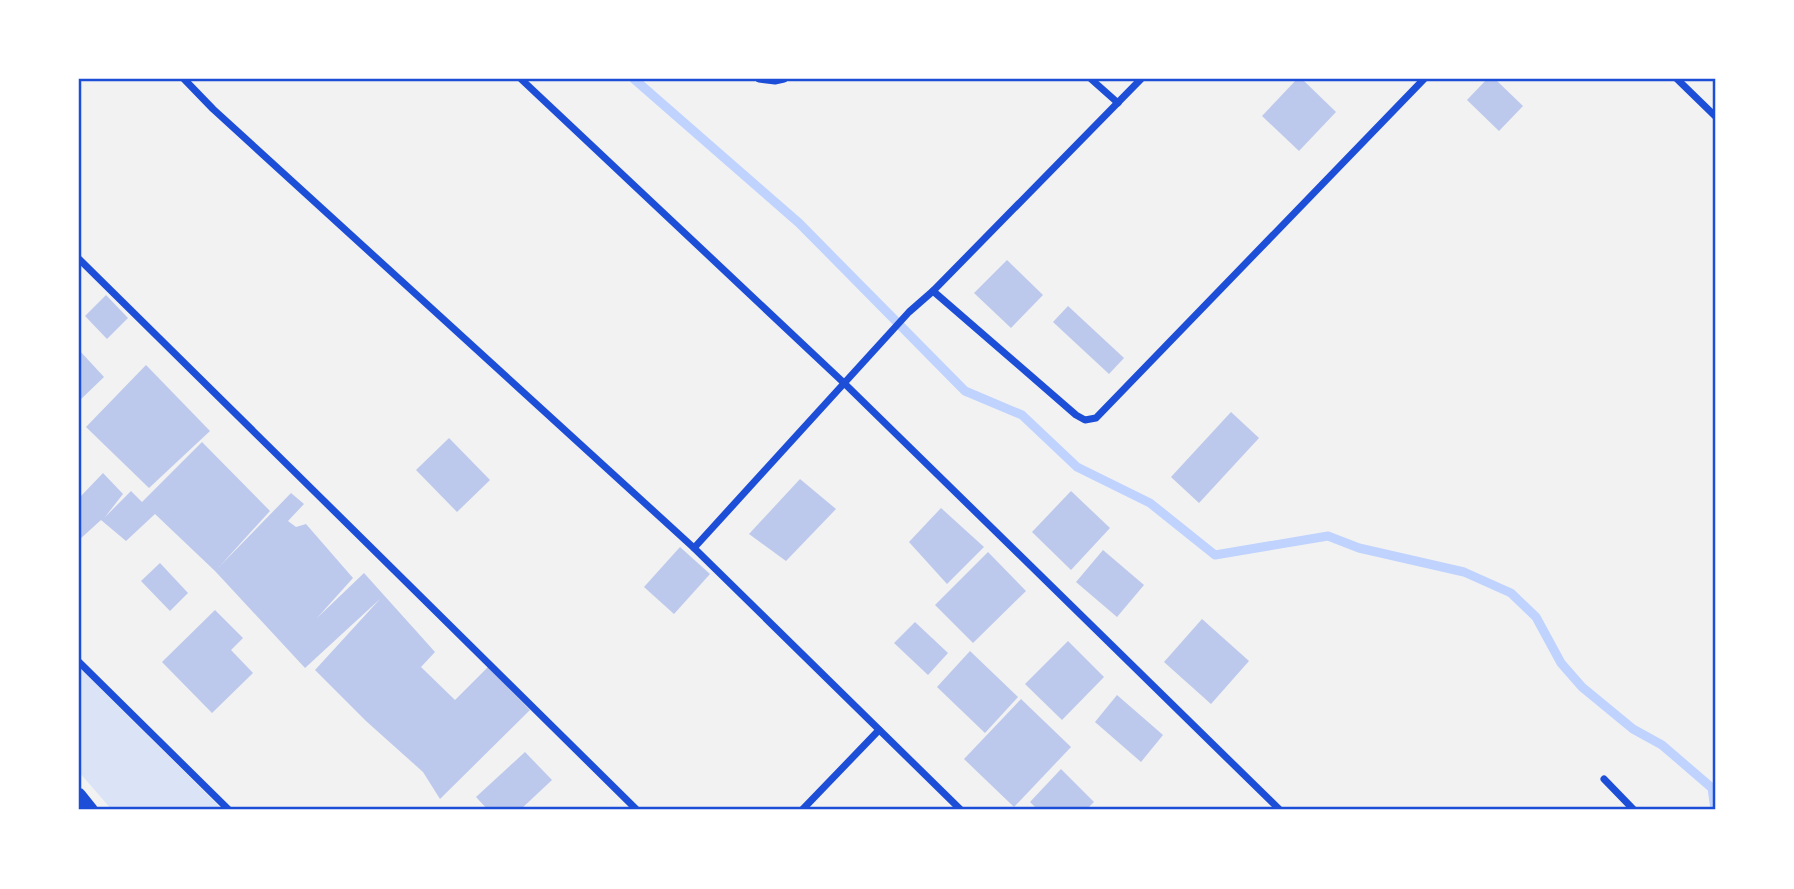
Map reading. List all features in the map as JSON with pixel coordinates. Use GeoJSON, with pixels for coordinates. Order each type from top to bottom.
{"type":"FeatureCollection","features":[{"type":"Feature","properties":{"kind":"main road"},"geometry":{"type":"LineString","coordinates":[[79,795],[91,810]]}},
{"type":"Feature","properties":{"kind":"street"},"geometry":{"type":"LineString","coordinates":[[184,79],[234,128],[694,548],[961,810]]}},
{"type":"Feature","properties":{"kind":"street"},"geometry":{"type":"LineString","coordinates":[[521,79],[844,383],[1280,810]]}},
{"type":"Feature","properties":{"kind":"street"},"geometry":{"type":"LineString","coordinates":[[759,79],[784,79]]}},
{"type":"Feature","properties":{"kind":"street"},"geometry":{"type":"LineString","coordinates":[[1091,79],[1118,103]]}},
{"type":"Feature","properties":{"kind":"street"},"geometry":{"type":"LineString","coordinates":[[694,548],[884,338],[1141,79]]}},
{"type":"Feature","properties":{"kind":"street"},"geometry":{"type":"LineString","coordinates":[[933,291],[1076,415],[1085,420],[1096,418],[1424,79]]}},
{"type":"Feature","properties":{"kind":"street"},"geometry":{"type":"LineString","coordinates":[[1677,79],[1713,110]]}},
{"type":"Feature","properties":{"kind":"street"},"geometry":{"type":"LineString","coordinates":[[79,259],[637,810]]}},
{"type":"Feature","properties":{"kind":"street"},"geometry":{"type":"LineString","coordinates":[[79,662],[229,810]]}},
{"type":"Feature","properties":{"kind":"street"},"geometry":{"type":"LineString","coordinates":[[802,810],[879,730]]}},
{"type":"Feature","properties":{"kind":"street"},"geometry":{"type":"LineString","coordinates":[[1604,779],[1634,810]]}},
{"type":"Feature","properties":{"kind":"shaded area"},"geometry":{"type":"Polygon","coordinates":[[[79,667],[223,810],[112,810],[79,772],[79,667]]]}},
{"type":"Feature","properties":{"kind":"building"},"geometry":{"type":"Polygon","coordinates":[[[1297,79],[1302,79],[1336,112],[1299,151],[1262,116],[1297,79]]]}},
{"type":"Feature","properties":{"kind":"building"},"geometry":{"type":"Polygon","coordinates":[[[1487,79],[1495,79],[1523,106],[1499,131],[1467,100],[1487,79]]]}},
{"type":"Feature","properties":{"kind":"building"},"geometry":{"type":"Polygon","coordinates":[[[1007,260],[1043,295],[1011,328],[974,293],[1007,260]]]}},
{"type":"Feature","properties":{"kind":"building"},"geometry":{"type":"Polygon","coordinates":[[[106,295],[128,318],[107,339],[85,316],[106,295]]]}},
{"type":"Feature","properties":{"kind":"building"},"geometry":{"type":"Polygon","coordinates":[[[1068,306],[1124,358],[1109,374],[1053,322],[1068,306]]]}},
{"type":"Feature","properties":{"kind":"building"},"geometry":{"type":"Polygon","coordinates":[[[79,350],[104,377],[79,401],[79,350]]]}},
{"type":"Feature","properties":{"kind":"building"},"geometry":{"type":"Polygon","coordinates":[[[146,365],[210,431],[149,488],[86,427],[146,365]]]}},
{"type":"Feature","properties":{"kind":"building"},"geometry":{"type":"Polygon","coordinates":[[[1231,412],[1259,438],[1199,503],[1171,477],[1231,412]]]}},
{"type":"Feature","properties":{"kind":"building"},"geometry":{"type":"Polygon","coordinates":[[[449,438],[490,480],[457,512],[416,470],[449,438]]]}},
{"type":"Feature","properties":{"kind":"building"},"geometry":{"type":"Polygon","coordinates":[[[202,442],[270,511],[219,567],[291,493],[304,504],[288,521],[296,527],[306,524],[353,578],[317,618],[364,573],[435,652],[421,667],[455,700],[488,667],[530,710],[440,799],[423,772],[315,670],[380,599],[305,668],[215,571],[155,514],[126,541],[101,520],[79,540],[79,493],[81,496],[103,473],[123,494],[105,517],[131,491],[142,502],[202,442]]]}},
{"type":"Feature","properties":{"kind":"building"},"geometry":{"type":"Polygon","coordinates":[[[800,479],[836,509],[786,561],[749,534],[800,479]]]}},
{"type":"Feature","properties":{"kind":"building"},"geometry":{"type":"Polygon","coordinates":[[[1071,491],[1110,528],[1071,570],[1032,532],[1071,491]]]}},
{"type":"Feature","properties":{"kind":"building"},"geometry":{"type":"Polygon","coordinates":[[[941,508],[984,547],[947,584],[909,542],[941,508]]]}},
{"type":"Feature","properties":{"kind":"building"},"geometry":{"type":"Polygon","coordinates":[[[680,547],[710,574],[674,614],[644,587],[680,547]]]}},
{"type":"Feature","properties":{"kind":"building"},"geometry":{"type":"Polygon","coordinates":[[[1103,550],[1144,585],[1117,617],[1076,582],[1103,550]]]}},
{"type":"Feature","properties":{"kind":"building"},"geometry":{"type":"Polygon","coordinates":[[[988,552],[1026,591],[973,643],[935,605],[988,552]]]}},
{"type":"Feature","properties":{"kind":"building"},"geometry":{"type":"Polygon","coordinates":[[[160,563],[188,593],[170,611],[141,581],[160,563]]]}},
{"type":"Feature","properties":{"kind":"building"},"geometry":{"type":"Polygon","coordinates":[[[215,610],[243,638],[231,650],[253,673],[212,713],[162,662],[215,610]]]}},
{"type":"Feature","properties":{"kind":"building"},"geometry":{"type":"Polygon","coordinates":[[[1202,619],[1249,661],[1211,704],[1164,662],[1202,619]]]}},
{"type":"Feature","properties":{"kind":"building"},"geometry":{"type":"Polygon","coordinates":[[[915,622],[948,653],[928,675],[894,643],[915,622]]]}},
{"type":"Feature","properties":{"kind":"building"},"geometry":{"type":"Polygon","coordinates":[[[1068,641],[1104,677],[1062,720],[1025,684],[1068,641]]]}},
{"type":"Feature","properties":{"kind":"building"},"geometry":{"type":"Polygon","coordinates":[[[970,651],[1018,697],[985,733],[937,687],[970,651]]]}},
{"type":"Feature","properties":{"kind":"building"},"geometry":{"type":"Polygon","coordinates":[[[1117,695],[1163,735],[1141,762],[1095,722],[1117,695]]]}},
{"type":"Feature","properties":{"kind":"building"},"geometry":{"type":"Polygon","coordinates":[[[1021,699],[1071,747],[1014,807],[964,759],[1021,699]]]}},
{"type":"Feature","properties":{"kind":"building"},"geometry":{"type":"Polygon","coordinates":[[[525,752],[552,780],[520,810],[488,810],[476,797],[525,752]]]}},
{"type":"Feature","properties":{"kind":"building"},"geometry":{"type":"Polygon","coordinates":[[[1061,769],[1094,802],[1086,810],[1038,810],[1030,802],[1061,769]]]}},
{"type":"Feature","properties":{"kind":"waterway"},"geometry":{"type":"LineString","coordinates":[[634,79],[799,223],[965,391],[1022,415],[1077,467],[1150,503],[1215,555],[1328,536],[1359,548],[1464,572],[1511,593],[1536,617],[1561,663],[1582,687],[1633,729],[1662,745],[1712,788],[1715,810]]}}]}
